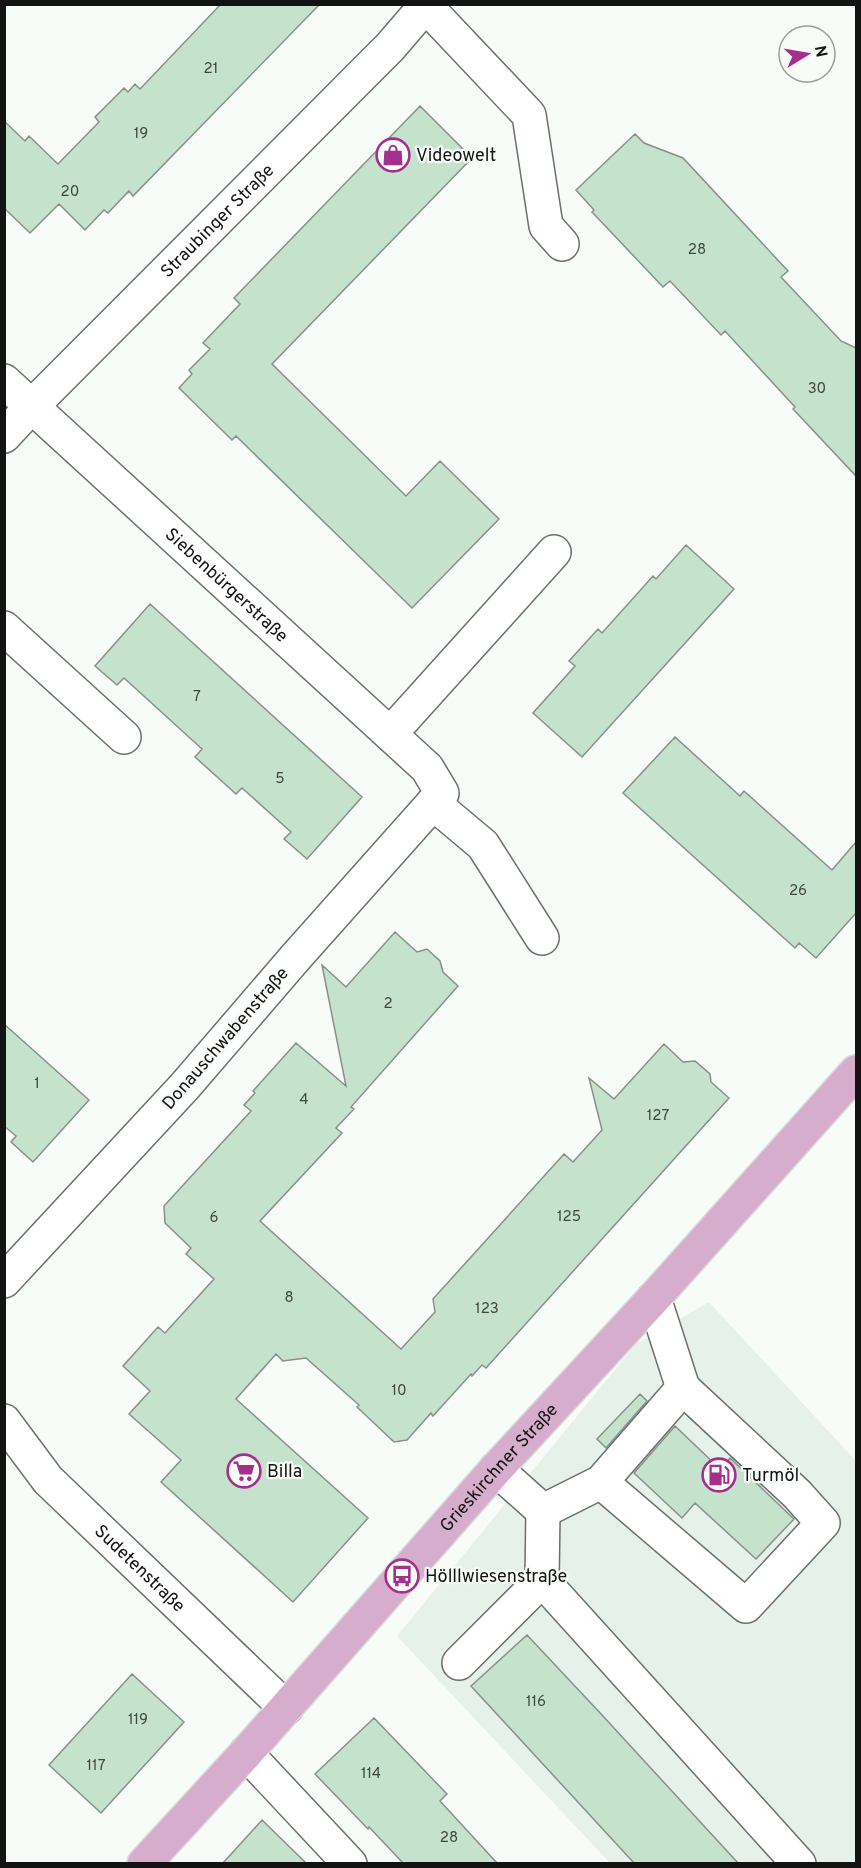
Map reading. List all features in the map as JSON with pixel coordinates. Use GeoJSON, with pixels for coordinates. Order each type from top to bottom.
{"type":"FeatureCollection","features":[{"type":"Feature","properties":{"kind":"main road","name":"Grieskirchner Straße"},"geometry":{"type":"LineString","coordinates":[[144,1863],[246,1753],[496,1469],[654,1298],[856,1072]]}},
{"type":"Feature","properties":{"kind":"street"},"geometry":{"type":"LineString","coordinates":[[426,5],[529,115],[546,226],[562,244]]}},
{"type":"Feature","properties":{"kind":"street","name":"Straubinger Straße"},"geometry":{"type":"LineString","coordinates":[[4,436],[32,405],[390,47],[426,5]]}},
{"type":"Feature","properties":{"kind":"street","name":"Siebenbürgerstraße"},"geometry":{"type":"LineString","coordinates":[[4,381],[427,768],[438,798],[483,845],[542,938]]}},
{"type":"Feature","properties":{"kind":"street"},"geometry":{"type":"LineString","coordinates":[[390,734],[554,552]]}},
{"type":"Feature","properties":{"kind":"street"},"geometry":{"type":"LineString","coordinates":[[4,628],[124,737]]}},
{"type":"Feature","properties":{"kind":"street","name":"Donauschwabenstraße"},"geometry":{"type":"LineString","coordinates":[[4,1281],[184,1086],[438,798]]}},
{"type":"Feature","properties":{"kind":"street"},"geometry":{"type":"LineString","coordinates":[[600,1482],[746,1606],[823,1523],[797,1494],[683,1388],[654,1298]]}},
{"type":"Feature","properties":{"kind":"street"},"geometry":{"type":"LineString","coordinates":[[543,1511],[600,1482],[683,1388]]}},
{"type":"Feature","properties":{"kind":"street","name":"Sudetenstraße"},"geometry":{"type":"LineString","coordinates":[[4,1421],[48,1480],[286,1708]]}},
{"type":"Feature","properties":{"kind":"street"},"geometry":{"type":"LineString","coordinates":[[496,1469],[543,1511],[542,1580],[799,1863]]}},
{"type":"Feature","properties":{"kind":"street"},"geometry":{"type":"LineString","coordinates":[[459,1662],[542,1580]]}},
{"type":"Feature","properties":{"kind":"street"},"geometry":{"type":"LineString","coordinates":[[246,1753],[350,1863]]}},
{"type":"Feature","properties":{"kind":"shaded area"},"geometry":{"type":"Polygon","coordinates":[[[709,1302],[856,1461],[856,1863],[610,1863],[397,1636],[636,1344],[709,1302]]]}},
{"type":"Feature","properties":{"kind":"building"},"geometry":{"type":"Polygon","coordinates":[[[221,4],[320,4],[133,196],[129,191],[108,213],[104,210],[85,230],[59,204],[30,233],[4,208],[4,121],[25,141],[29,136],[58,164],[99,122],[95,117],[124,88],[128,92],[135,84],[140,89],[221,4]]]}},
{"type":"Feature","properties":{"kind":"building"},"geometry":{"type":"Polygon","coordinates":[[[420,106],[472,158],[272,364],[406,496],[440,461],[499,519],[412,608],[236,436],[232,440],[179,388],[192,374],[189,370],[210,349],[203,343],[240,304],[234,298],[420,106]]]}},
{"type":"Feature","properties":{"kind":"building"},"geometry":{"type":"Polygon","coordinates":[[[635,134],[644,143],[683,158],[788,271],[781,277],[841,341],[856,348],[856,476],[793,409],[795,407],[725,331],[721,335],[670,281],[663,287],[592,212],[594,210],[576,190],[635,134]]]}},
{"type":"Feature","properties":{"kind":"building"},"geometry":{"type":"Polygon","coordinates":[[[686,545],[734,589],[582,757],[533,713],[575,666],[569,661],[598,629],[602,633],[653,576],[656,579],[686,545]]]}},
{"type":"Feature","properties":{"kind":"building"},"geometry":{"type":"Polygon","coordinates":[[[150,604],[362,797],[307,859],[284,839],[291,832],[242,788],[236,794],[195,757],[202,749],[124,678],[117,685],[95,666],[150,604]]]}},
{"type":"Feature","properties":{"kind":"building"},"geometry":{"type":"Polygon","coordinates":[[[675,737],[740,796],[744,791],[832,870],[856,842],[856,913],[816,958],[799,943],[795,948],[623,793],[675,737]]]}},
{"type":"Feature","properties":{"kind":"building"},"geometry":{"type":"Polygon","coordinates":[[[395,932],[417,952],[427,949],[440,961],[443,972],[458,986],[351,1107],[354,1109],[336,1128],[342,1133],[260,1221],[401,1349],[435,1312],[433,1299],[564,1154],[573,1162],[602,1130],[589,1078],[614,1099],[664,1044],[683,1062],[695,1061],[710,1074],[711,1082],[729,1098],[486,1368],[482,1365],[472,1376],[471,1374],[433,1416],[431,1413],[407,1440],[394,1442],[357,1407],[359,1405],[306,1358],[283,1361],[276,1354],[236,1399],[368,1518],[293,1602],[161,1482],[181,1460],[129,1414],[150,1391],[123,1366],[158,1327],[165,1333],[214,1279],[186,1254],[191,1248],[165,1223],[164,1206],[251,1111],[244,1105],[255,1093],[253,1091],[296,1043],[346,1086],[322,965],[346,987],[395,932]]]}},
{"type":"Feature","properties":{"kind":"building"},"geometry":{"type":"Polygon","coordinates":[[[4,1024],[89,1100],[33,1162],[11,1142],[16,1136],[4,1126],[4,1024]]]}},
{"type":"Feature","properties":{"kind":"building"},"geometry":{"type":"Polygon","coordinates":[[[640,1394],[647,1401],[606,1448],[597,1439],[640,1394]]]}},
{"type":"Feature","properties":{"kind":"building","name":"Turmöl"},"geometry":{"type":"Polygon","coordinates":[[[675,1426],[720,1469],[730,1458],[794,1519],[756,1559],[695,1503],[682,1518],[634,1473],[675,1426]]]}},
{"type":"Feature","properties":{"kind":"building"},"geometry":{"type":"Polygon","coordinates":[[[527,1635],[738,1863],[634,1863],[471,1686],[527,1635]]]}},
{"type":"Feature","properties":{"kind":"building"},"geometry":{"type":"Polygon","coordinates":[[[132,1674],[184,1722],[101,1813],[49,1765],[132,1674]]]}},
{"type":"Feature","properties":{"kind":"building"},"geometry":{"type":"Polygon","coordinates":[[[374,1718],[447,1794],[440,1801],[497,1863],[403,1863],[315,1774],[374,1718]]]}},
{"type":"Feature","properties":{"kind":"building"},"geometry":{"type":"Polygon","coordinates":[[[262,1820],[306,1863],[223,1863],[262,1820]]]}},
{"type":"Feature","properties":{"kind":"place","name":"Videowelt"},"geometry":{"type":"Point","coordinates":[393,155]}},
{"type":"Feature","properties":{"kind":"place","name":"Billa"},"geometry":{"type":"Point","coordinates":[244,1471]}},
{"type":"Feature","properties":{"kind":"place","name":"Turmöl"},"geometry":{"type":"Point","coordinates":[719,1475]}},
{"type":"Feature","properties":{"kind":"place","name":"Hölllwiesenstraße"},"geometry":{"type":"Point","coordinates":[402,1576]}}]}
